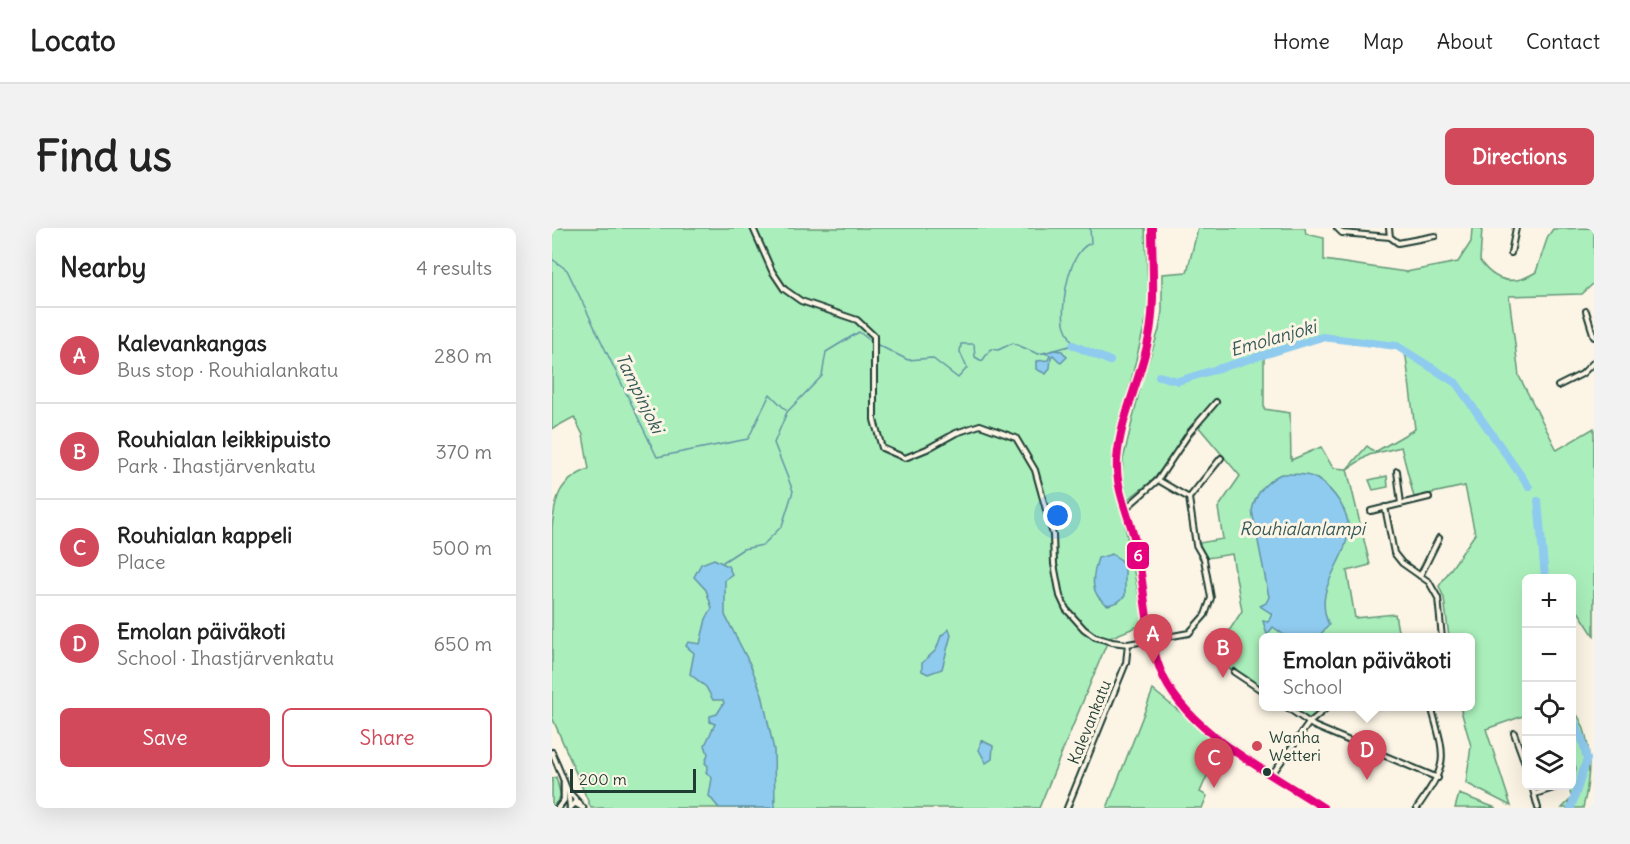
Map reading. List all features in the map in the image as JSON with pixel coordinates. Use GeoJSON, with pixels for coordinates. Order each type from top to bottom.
{"type":"FeatureCollection","features":[{"type":"Feature","properties":{"kind":"street"},"geometry":{"type":"LineString","coordinates":[[753,228],[772,271],[784,289],[801,301],[857,320],[873,336],[874,420],[882,448],[905,458],[956,433],[980,425],[1016,438],[1035,470],[1053,535],[1054,564],[1060,596],[1074,621],[1095,637],[1128,644],[1189,633],[1196,629],[1209,608],[1210,598],[1204,560],[1196,545],[1189,498],[1221,458]]}},
{"type":"Feature","properties":{"kind":"street"},"geometry":{"type":"LineString","coordinates":[[1152,228],[1154,294],[1152,320],[1118,458],[1117,476],[1136,545],[1152,640],[1167,686],[1181,706],[1232,746],[1324,808]]}},
{"type":"Feature","properties":{"kind":"street"},"geometry":{"type":"LineString","coordinates":[[1338,228],[1342,233],[1390,237],[1398,243],[1435,236]]}},
{"type":"Feature","properties":{"kind":"street"},"geometry":{"type":"LineString","coordinates":[[1389,228],[1390,237]]}},
{"type":"Feature","properties":{"kind":"street"},"geometry":{"type":"LineString","coordinates":[[1511,253],[1516,228]]}},
{"type":"Feature","properties":{"kind":"street"},"geometry":{"type":"LineString","coordinates":[[1586,311],[1594,337]]}},
{"type":"Feature","properties":{"kind":"street"},"geometry":{"type":"LineString","coordinates":[[1558,386],[1582,374],[1594,362]]}},
{"type":"Feature","properties":{"kind":"street"},"geometry":{"type":"LineString","coordinates":[[1125,509],[1158,480],[1190,432],[1216,402]]}},
{"type":"Feature","properties":{"kind":"street"},"geometry":{"type":"LineString","coordinates":[[1397,471],[1401,504]]}},
{"type":"Feature","properties":{"kind":"street"},"geometry":{"type":"LineString","coordinates":[[1158,480],[1189,498]]}},
{"type":"Feature","properties":{"kind":"street"},"geometry":{"type":"LineString","coordinates":[[1371,511],[1429,497]]}},
{"type":"Feature","properties":{"kind":"street"},"geometry":{"type":"LineString","coordinates":[[1385,507],[1394,553],[1402,563],[1430,582],[1438,598],[1442,633]]}},
{"type":"Feature","properties":{"kind":"street"},"geometry":{"type":"LineString","coordinates":[[1420,576],[1439,538]]}},
{"type":"Feature","properties":{"kind":"street","name":"Kalevankatu"},"geometry":{"type":"LineString","coordinates":[[1067,808],[1126,663],[1128,644]]}},
{"type":"Feature","properties":{"kind":"street"},"geometry":{"type":"LineString","coordinates":[[1234,672],[1259,689]]}},
{"type":"Feature","properties":{"kind":"street"},"geometry":{"type":"LineString","coordinates":[[1292,711],[1309,723],[1438,777]]}},
{"type":"Feature","properties":{"kind":"street"},"geometry":{"type":"LineString","coordinates":[[1273,773],[1309,723],[1323,711]]}},
{"type":"Feature","properties":{"kind":"street"},"geometry":{"type":"LineString","coordinates":[[1417,808],[1438,777],[1443,749],[1432,711]]}},
{"type":"Feature","properties":{"kind":"street"},"geometry":{"type":"LineString","coordinates":[[1514,733],[1522,755]]}},
{"type":"Feature","properties":{"kind":"street"},"geometry":{"type":"LineString","coordinates":[[552,752],[568,791],[581,806]]}},
{"type":"Feature","properties":{"kind":"street"},"geometry":{"type":"LineString","coordinates":[[558,808],[564,800],[564,782]]}},
{"type":"Feature","properties":{"kind":"street"},"geometry":{"type":"LineString","coordinates":[[1534,790],[1538,808]]}},
{"type":"Feature","properties":{"kind":"street"},"geometry":{"type":"LineString","coordinates":[[1535,794],[1548,790]]}},
{"type":"Feature","properties":{"kind":"street"},"geometry":{"type":"LineString","coordinates":[[568,791],[570,808],[581,806]]}},
{"type":"Feature","properties":{"kind":"green space"},"geometry":{"type":"Polygon","coordinates":[[[552,228],[1145,228],[1149,307],[1112,458],[1144,624],[1109,638],[1039,808],[591,808],[552,717],[553,517],[557,499],[564,485],[589,469],[583,435],[574,417],[552,429],[552,228]]]}},
{"type":"Feature","properties":{"kind":"green space"},"geometry":{"type":"Polygon","coordinates":[[[1198,228],[1305,228],[1306,234],[1324,238],[1324,260],[1406,272],[1458,262],[1471,242],[1472,228],[1482,228],[1480,261],[1492,274],[1505,280],[1513,280],[1536,272],[1548,236],[1553,229],[1594,228],[1594,283],[1582,294],[1509,296],[1519,376],[1557,450],[1594,428],[1594,636],[1576,608],[1576,574],[1522,574],[1522,716],[1486,729],[1511,806],[1466,783],[1471,746],[1461,711],[1475,711],[1475,633],[1448,633],[1444,598],[1439,586],[1475,534],[1465,486],[1414,497],[1401,447],[1369,455],[1347,469],[1370,565],[1347,571],[1355,618],[1395,614],[1398,633],[1259,633],[1259,689],[1212,657],[1242,611],[1232,554],[1207,558],[1199,543],[1223,539],[1218,508],[1240,476],[1197,425],[1153,480],[1127,500],[1122,476],[1123,460],[1141,384],[1159,330],[1162,311],[1162,274],[1187,272],[1198,228]],[[1322,337],[1264,355],[1264,409],[1290,413],[1291,460],[1321,447],[1333,468],[1347,469],[1367,446],[1375,452],[1415,429],[1406,357],[1397,346],[1322,337]]]}},
{"type":"Feature","properties":{"kind":"green space"},"geometry":{"type":"Polygon","coordinates":[[[1387,476],[1388,487],[1373,490],[1369,480],[1387,476]]]}},
{"type":"Feature","properties":{"kind":"green space"},"geometry":{"type":"Polygon","coordinates":[[[1153,690],[1230,753],[1218,778],[1207,776],[1200,792],[1207,796],[1202,808],[1107,808],[1153,690]]]}},
{"type":"Feature","properties":{"kind":"green space"},"geometry":{"type":"Polygon","coordinates":[[[1291,711],[1324,711],[1309,723],[1291,711]]]}},
{"type":"Feature","properties":{"kind":"green space"},"geometry":{"type":"Polygon","coordinates":[[[1576,714],[1587,742],[1589,768],[1583,808],[1562,808],[1572,798],[1569,790],[1576,790],[1576,714]]]}},
{"type":"Feature","properties":{"kind":"green space"},"geometry":{"type":"Polygon","coordinates":[[[556,777],[561,796],[552,808],[552,779],[556,777]]]}},
{"type":"Feature","properties":{"kind":"green space"},"geometry":{"type":"Polygon","coordinates":[[[1459,794],[1496,808],[1455,808],[1459,794]]]}},
{"type":"Feature","properties":{"kind":"water"},"geometry":{"type":"Polygon","coordinates":[[[1053,350],[1062,351],[1067,357],[1061,363],[1053,355],[1046,374],[1036,369],[1036,361],[1048,360],[1050,355],[1044,353],[1053,350]]]}},
{"type":"Feature","properties":{"kind":"water","name":"Rouhialanlampi"},"geometry":{"type":"Polygon","coordinates":[[[1281,474],[1313,477],[1335,496],[1347,518],[1346,544],[1324,599],[1329,625],[1322,633],[1281,633],[1273,627],[1266,633],[1263,621],[1268,622],[1272,614],[1260,606],[1266,603],[1269,597],[1252,511],[1262,489],[1281,474]]]}},
{"type":"Feature","properties":{"kind":"water"},"geometry":{"type":"Polygon","coordinates":[[[1112,554],[1121,560],[1125,569],[1125,596],[1118,602],[1108,605],[1095,591],[1094,572],[1098,558],[1112,554]]]}},
{"type":"Feature","properties":{"kind":"water"},"geometry":{"type":"Polygon","coordinates":[[[714,559],[728,566],[732,574],[725,580],[725,615],[750,664],[762,694],[774,750],[775,808],[719,808],[709,796],[712,778],[706,772],[708,766],[705,763],[708,754],[705,745],[715,724],[710,722],[710,716],[717,714],[724,703],[723,700],[713,700],[706,687],[690,674],[694,653],[686,646],[688,642],[700,644],[706,619],[712,608],[706,590],[694,577],[701,564],[714,559]]]}},
{"type":"Feature","properties":{"kind":"water"},"geometry":{"type":"Polygon","coordinates":[[[949,629],[951,635],[942,669],[928,674],[922,671],[922,663],[936,650],[941,636],[949,629]]]}},
{"type":"Feature","properties":{"kind":"water"},"geometry":{"type":"Polygon","coordinates":[[[981,740],[993,746],[992,759],[986,763],[979,750],[981,740]]]}},
{"type":"Feature","properties":{"kind":"waterway"},"geometry":{"type":"LineString","coordinates":[[1051,351],[1073,345],[1064,323],[1065,291],[1077,256],[1091,243],[1090,228]]}},
{"type":"Feature","properties":{"kind":"waterway","name":"Tampinjoki"},"geometry":{"type":"LineString","coordinates":[[552,259],[567,270],[657,457],[748,439],[770,394],[786,410]]}},
{"type":"Feature","properties":{"kind":"waterway"},"geometry":{"type":"LineString","coordinates":[[723,562],[743,549],[763,545],[782,526],[793,491],[774,443],[787,412],[822,376],[826,352],[859,332],[872,342]]}},
{"type":"Feature","properties":{"kind":"waterway","name":"Emolanjoki"},"geometry":{"type":"LineString","coordinates":[[1159,376],[1178,381],[1322,337],[1397,346],[1456,383],[1529,487]]}},
{"type":"Feature","properties":{"kind":"waterway"},"geometry":{"type":"LineString","coordinates":[[876,344],[908,360],[932,358],[958,378],[967,368],[960,352],[961,344],[974,344],[975,357],[982,361],[991,349],[998,350],[1013,343],[1038,354],[1047,352]]}},
{"type":"Feature","properties":{"kind":"waterway"},"geometry":{"type":"LineString","coordinates":[[1073,345],[1110,361]]}},
{"type":"Feature","properties":{"kind":"waterway","name":"Emolanjoki"},"geometry":{"type":"LineString","coordinates":[[1538,501],[1545,574]]}},
{"type":"Feature","properties":{"kind":"waterway"},"geometry":{"type":"LineString","coordinates":[[1571,808],[1587,759],[1576,726]]}},
{"type":"Feature","properties":{"kind":"transit line","name":"6"},"geometry":{"type":"LineString","coordinates":[[1152,228],[1153,296],[1149,337],[1122,429],[1117,471],[1118,483],[1137,549],[1148,624],[1155,654],[1171,691],[1208,731],[1255,765],[1324,808]]}},
{"type":"Feature","properties":{"kind":"place","name":"Kalevankangas"},"geometry":{"type":"Point","coordinates":[1153,664]}},
{"type":"Feature","properties":{"kind":"place","name":"Rouhialan leikkipuisto"},"geometry":{"type":"Point","coordinates":[1223,678]}},
{"type":"Feature","properties":{"kind":"place","name":"Wanha Wetteri"},"geometry":{"type":"Point","coordinates":[1257,746]}},
{"type":"Feature","properties":{"kind":"place","name":"Emolan päiväkoti"},"geometry":{"type":"Point","coordinates":[1367,780]}},
{"type":"Feature","properties":{"kind":"place","name":"Rouhialan kappeli"},"geometry":{"type":"Point","coordinates":[1214,788]}}]}
